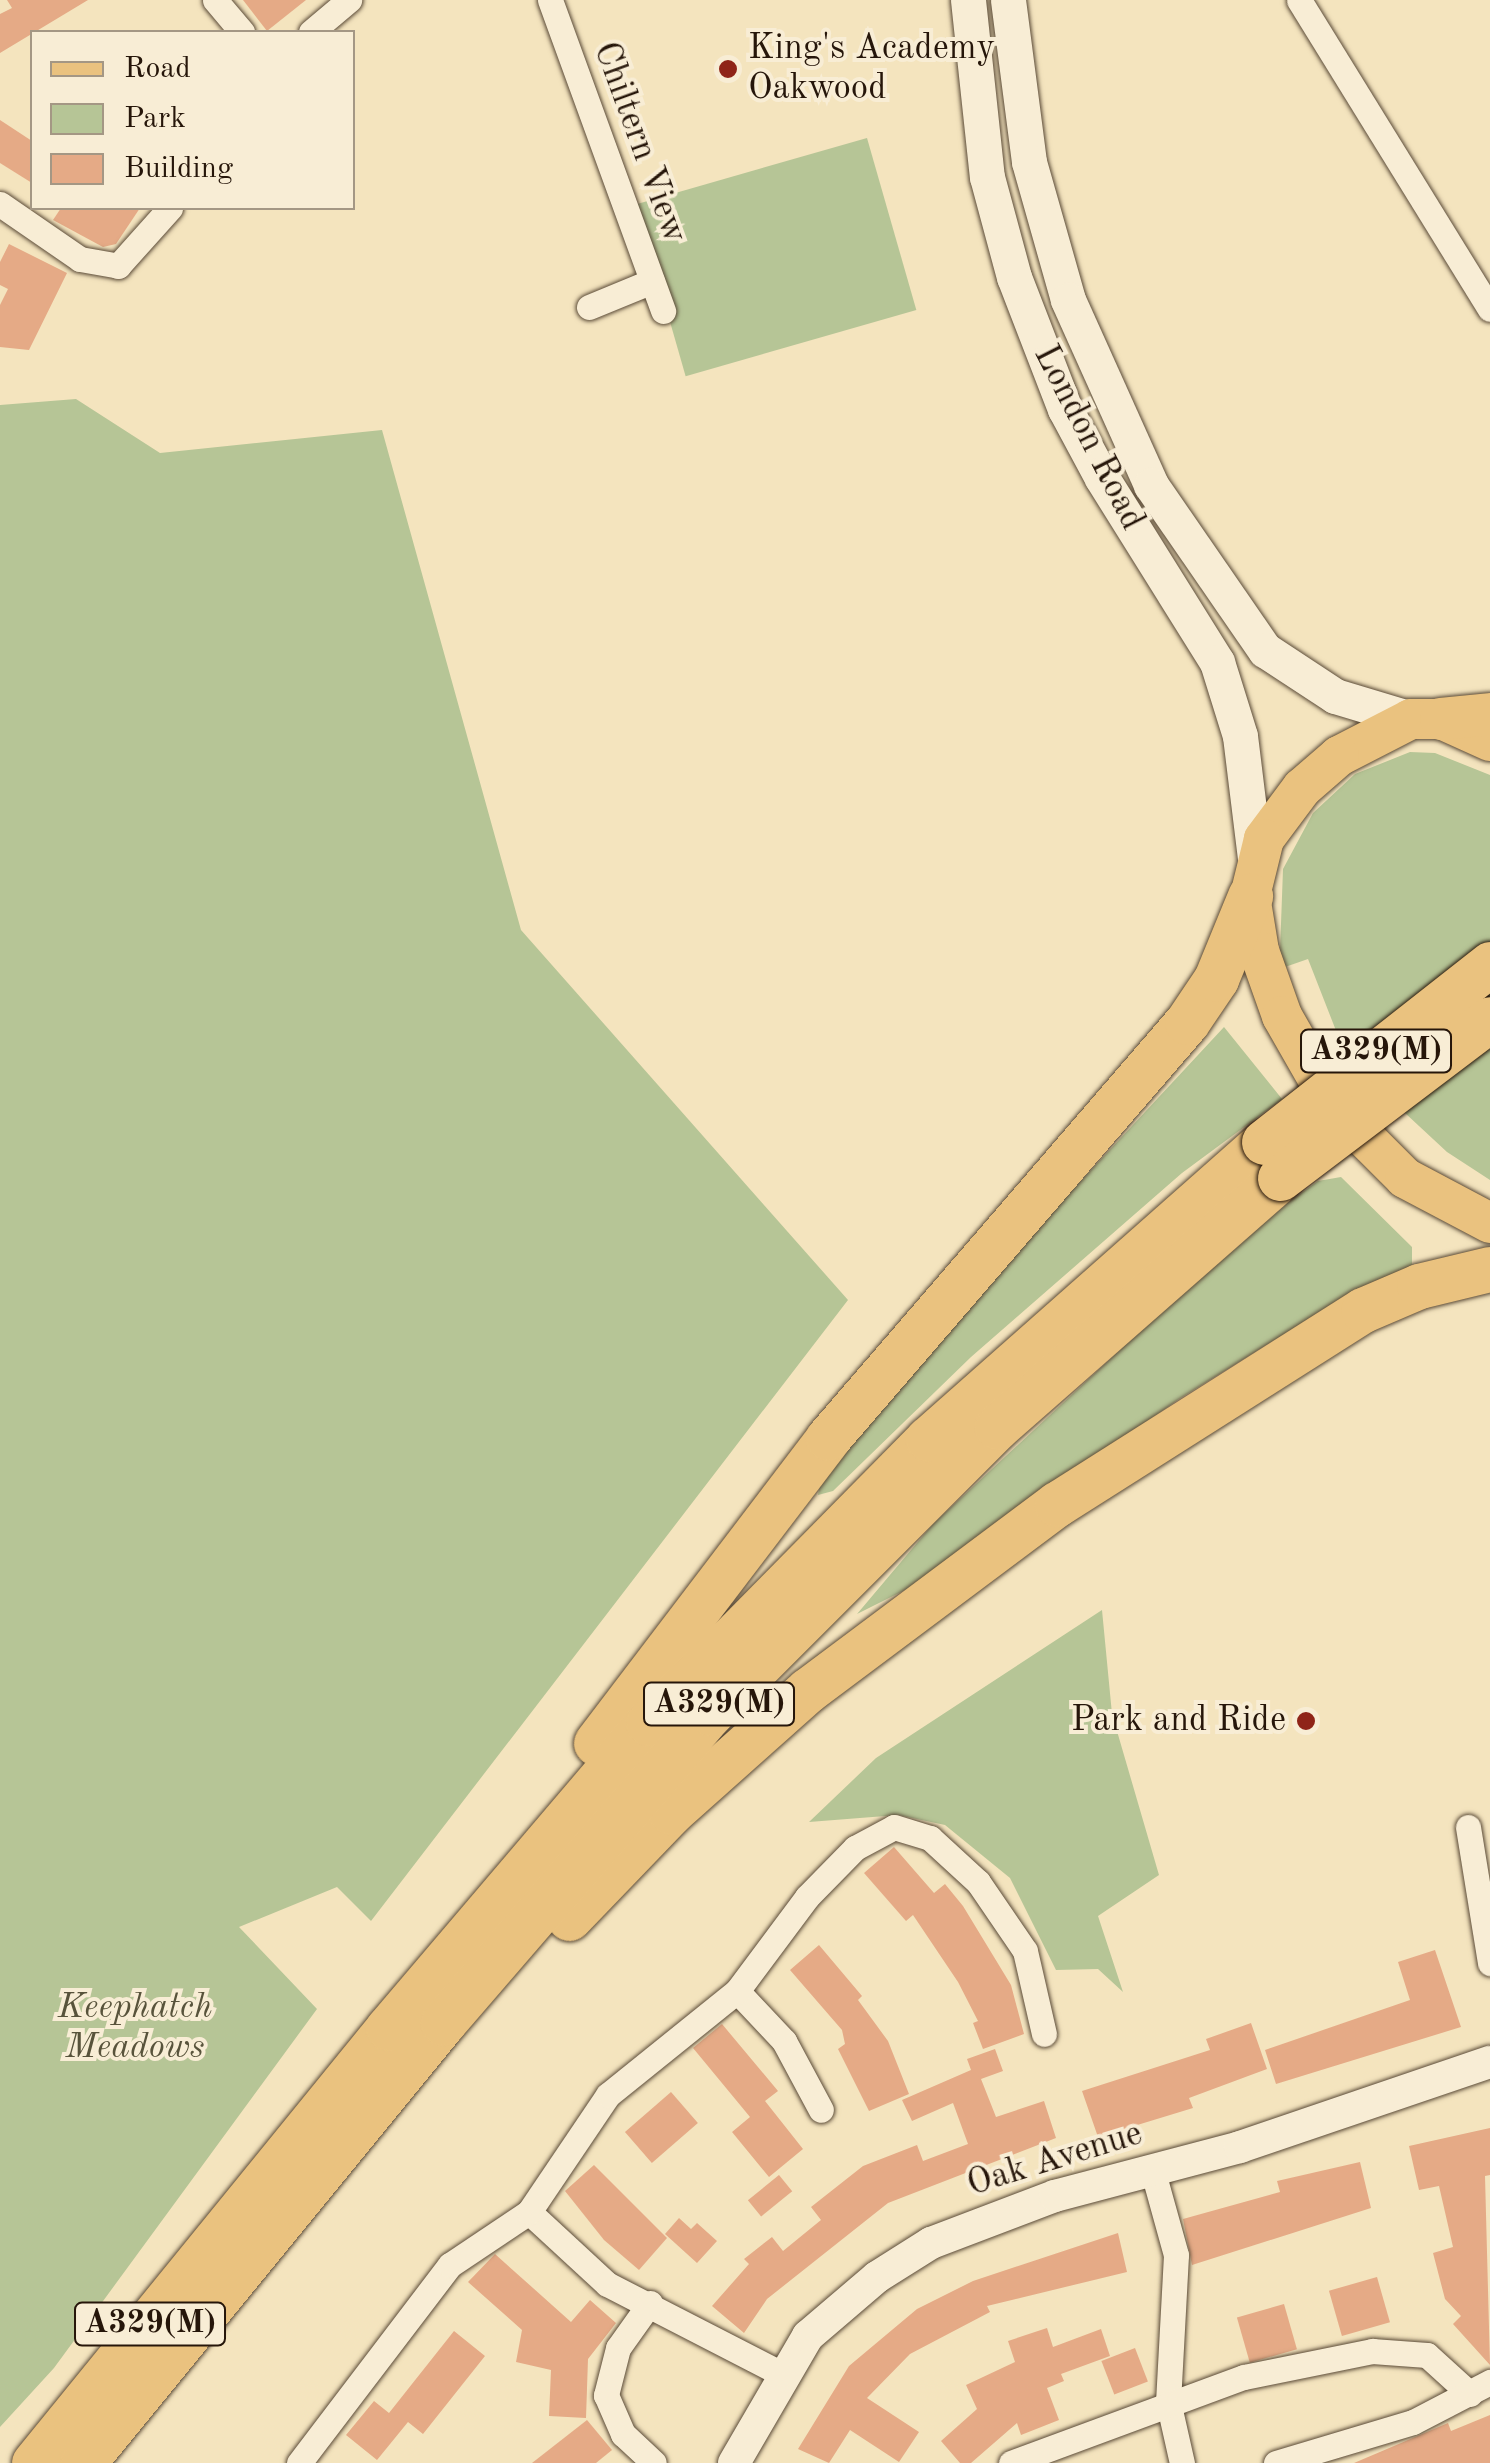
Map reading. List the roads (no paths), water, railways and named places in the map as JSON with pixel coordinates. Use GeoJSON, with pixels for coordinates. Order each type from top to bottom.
{"type":"FeatureCollection","features":[{"type":"Feature","properties":{"kind":"highway"},"geometry":{"type":"LineString","coordinates":[[1426,719],[1490,714]]}},
{"type":"Feature","properties":{"kind":"highway","name":"A329(M)"},"geometry":{"type":"LineString","coordinates":[[514,1876],[588,1754],[828,1438],[1206,997],[1252,877]]}},
{"type":"Feature","properties":{"kind":"highway","name":"A329(M)"},"geometry":{"type":"LineString","coordinates":[[83,2463],[443,2023],[665,1764],[796,1624],[1272,1160],[1490,964]]}},
{"type":"Feature","properties":{"kind":"highway","name":"A329(M)"},"geometry":{"type":"LineString","coordinates":[[34,2463],[514,1876],[648,1723],[866,1497],[1038,1336],[1272,1160],[1490,1019]]}},
{"type":"Feature","properties":{"kind":"highway","name":"A329(M)"},"geometry":{"type":"LineString","coordinates":[[443,2023],[562,1924],[740,1748],[975,1562],[1140,1448],[1348,1318],[1419,1286],[1490,1269]]}},
{"type":"Feature","properties":{"kind":"main road","name":"London Road"},"geometry":{"type":"LineString","coordinates":[[968,0],[986,177],[1014,278],[1066,408],[1102,478],[1216,662],[1240,736],[1252,877]]}},
{"type":"Feature","properties":{"kind":"main road","name":"London Road"},"geometry":{"type":"LineString","coordinates":[[1008,0],[1029,162],[1068,300],[1151,484],[1265,650],[1335,696],[1426,719]]}},
{"type":"Feature","properties":{"kind":"main road"},"geometry":{"type":"LineString","coordinates":[[1490,741],[1426,719],[1328,764],[1290,803],[1252,877],[1259,950],[1282,1016],[1334,1106],[1405,1178],[1490,1223]]}},
{"type":"Feature","properties":{"kind":"street"},"geometry":{"type":"LineString","coordinates":[[216,0],[240,30]]}},
{"type":"Feature","properties":{"kind":"street"},"geometry":{"type":"LineString","coordinates":[[313,30],[350,0]]}},
{"type":"Feature","properties":{"kind":"street","name":"Chiltern View"},"geometry":{"type":"LineString","coordinates":[[550,0],[663,311]]}},
{"type":"Feature","properties":{"kind":"street"},"geometry":{"type":"LineString","coordinates":[[1299,0],[1490,309]]}},
{"type":"Feature","properties":{"kind":"street"},"geometry":{"type":"LineString","coordinates":[[0,204],[80,259],[118,266],[168,210]]}},
{"type":"Feature","properties":{"kind":"street"},"geometry":{"type":"LineString","coordinates":[[589,307],[652,281]]}},
{"type":"Feature","properties":{"kind":"street"},"geometry":{"type":"LineString","coordinates":[[299,2463],[450,2265],[529,2212],[608,2095],[737,1991],[808,1897],[856,1848],[894,1827],[930,1838],[978,1882],[1026,1951],[1044,2034]]}},
{"type":"Feature","properties":{"kind":"street"},"geometry":{"type":"LineString","coordinates":[[1468,1827],[1490,1963]]}},
{"type":"Feature","properties":{"kind":"street"},"geometry":{"type":"LineString","coordinates":[[737,1991],[784,2041],[820,2110]]}},
{"type":"Feature","properties":{"kind":"street","name":"Oak Avenue"},"geometry":{"type":"LineString","coordinates":[[734,2463],[782,2374],[836,2308],[931,2243],[1055,2196],[1154,2172],[1490,2062]]}},
{"type":"Feature","properties":{"kind":"street"},"geometry":{"type":"LineString","coordinates":[[1154,2172],[1176,2255],[1168,2401],[1182,2463]]}},
{"type":"Feature","properties":{"kind":"street"},"geometry":{"type":"LineString","coordinates":[[529,2212],[607,2284],[782,2374]]}},
{"type":"Feature","properties":{"kind":"street"},"geometry":{"type":"LineString","coordinates":[[650,2303],[618,2348],[606,2395],[623,2434],[654,2463]]}},
{"type":"Feature","properties":{"kind":"street"},"geometry":{"type":"LineString","coordinates":[[1011,2463],[1168,2401],[1244,2377],[1372,2351],[1426,2355],[1480,2388]]}},
{"type":"Feature","properties":{"kind":"street"},"geometry":{"type":"LineString","coordinates":[[1276,2463],[1412,2422],[1480,2388]]}},
{"type":"Feature","properties":{"kind":"place","name":"King's Academy Oakwood"},"geometry":{"type":"Point","coordinates":[728,69]}},
{"type":"Feature","properties":{"kind":"place","name":"Park and Ride"},"geometry":{"type":"Point","coordinates":[1306,1721]}},
{"type":"Feature","properties":{"kind":"park label","name":"Keephatch Meadows"},"geometry":{"type":"Point","coordinates":[135,2028]}}]}
